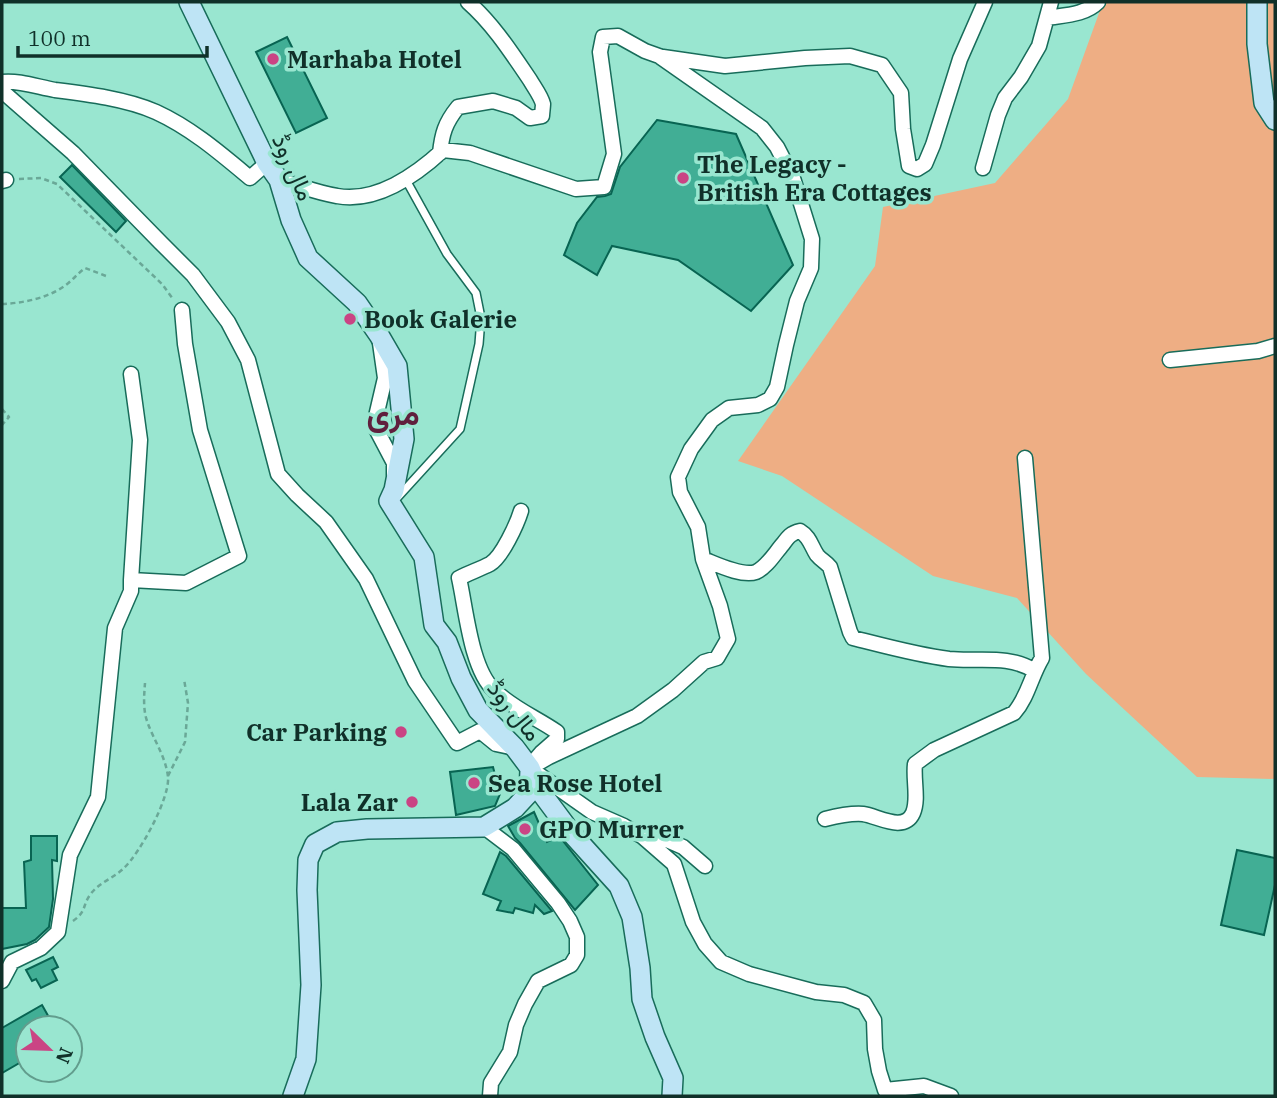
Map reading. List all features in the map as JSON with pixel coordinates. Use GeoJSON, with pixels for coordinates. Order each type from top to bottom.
{"type":"FeatureCollection","features":[{"type":"Feature","properties":{"kind":"main road","name":"مال روڈ"},"geometry":{"type":"LineString","coordinates":[[189,2],[267,163],[279,180],[291,220],[308,258],[357,303],[397,366],[404,439],[392,496],[424,557],[434,625],[447,642],[461,678],[478,710],[515,748],[530,768],[540,791],[572,834],[619,886],[632,917],[642,999],[673,1078],[672,1096]]}},
{"type":"Feature","properties":{"kind":"main road"},"geometry":{"type":"LineString","coordinates":[[1257,2],[1257,44],[1264,103],[1275,120]]}},
{"type":"Feature","properties":{"kind":"main road"},"geometry":{"type":"LineString","coordinates":[[293,1096],[306,1059],[311,985],[308,860],[315,844],[337,832],[484,827],[515,808],[529,793],[530,768]]}},
{"type":"Feature","properties":{"kind":"street"},"geometry":{"type":"LineString","coordinates":[[440,153],[447,120],[458,107],[493,100],[516,108],[530,118],[542,116],[540,96],[520,65],[503,40],[468,2]]}},
{"type":"Feature","properties":{"kind":"street"},"geometry":{"type":"LineString","coordinates":[[279,180],[338,196],[364,197],[406,180],[443,150],[470,153],[576,189],[604,187],[614,154],[600,52],[603,37],[618,36],[659,56],[725,66],[850,56],[882,65],[901,93],[909,166],[918,169],[925,163],[933,145],[960,59],[985,2]]}},
{"type":"Feature","properties":{"kind":"street"},"geometry":{"type":"LineString","coordinates":[[983,168],[998,115],[1005,98],[1039,46],[1051,2]]}},
{"type":"Feature","properties":{"kind":"street"},"geometry":{"type":"LineString","coordinates":[[1047,18],[1083,12],[1098,2]]}},
{"type":"Feature","properties":{"kind":"street"},"geometry":{"type":"LineString","coordinates":[[530,768],[637,716],[673,690],[704,662],[717,658],[728,639],[720,606],[703,559],[698,527],[680,492],[678,477],[691,449],[712,421],[729,408],[758,405],[770,400],[778,387],[797,301],[811,268],[811,239],[793,178],[777,147],[762,128],[659,56]]}},
{"type":"Feature","properties":{"kind":"street"},"geometry":{"type":"LineString","coordinates":[[5,85],[103,97],[155,111],[191,131],[250,178],[267,163]]}},
{"type":"Feature","properties":{"kind":"street"},"geometry":{"type":"LineString","coordinates":[[5,85],[193,275],[228,322],[248,359],[278,474],[326,522],[366,579],[415,681],[457,743],[480,731],[502,747],[515,748]]}},
{"type":"Feature","properties":{"kind":"street"},"geometry":{"type":"LineString","coordinates":[[131,580],[186,583],[239,556],[200,430],[182,310]]}},
{"type":"Feature","properties":{"kind":"street","name":"مال روڈ"},"geometry":{"type":"LineString","coordinates":[[379,335],[385,378],[374,425],[394,463],[392,496]]}},
{"type":"Feature","properties":{"kind":"street"},"geometry":{"type":"LineString","coordinates":[[1170,360],[1258,351],[1275,346]]}},
{"type":"Feature","properties":{"kind":"street"},"geometry":{"type":"LineString","coordinates":[[2,981],[12,962],[41,948],[58,932],[70,855],[97,797],[115,628],[131,591],[140,440],[131,374]]}},
{"type":"Feature","properties":{"kind":"street"},"geometry":{"type":"LineString","coordinates":[[825,819],[863,814],[899,824],[908,820],[915,806],[915,764],[934,750],[1014,713],[1021,705],[1042,658],[1025,458]]}},
{"type":"Feature","properties":{"kind":"street"},"geometry":{"type":"LineString","coordinates":[[521,511],[514,531],[499,556],[489,564],[459,578],[474,652],[484,677],[493,690],[557,732],[556,739],[530,768]]}},
{"type":"Feature","properties":{"kind":"street"},"geometry":{"type":"LineString","coordinates":[[703,559],[733,570],[754,573],[763,567],[792,533],[800,531],[807,535],[819,558],[826,561],[830,567],[853,638],[903,651],[952,659],[991,659],[1017,663],[1035,671]]}},
{"type":"Feature","properties":{"kind":"street"},"geometry":{"type":"LineString","coordinates":[[530,768],[592,812],[643,837],[674,864],[693,922],[705,944],[721,962],[750,974],[816,992],[844,995],[864,1003],[874,1020],[875,1049],[887,1093],[924,1086],[951,1096]]}},
{"type":"Feature","properties":{"kind":"street"},"geometry":{"type":"LineString","coordinates":[[484,827],[513,849],[558,903],[570,920],[577,937],[577,954],[571,965],[538,981],[525,1004],[516,1025],[510,1052],[491,1083],[489,1096]]}},
{"type":"Feature","properties":{"kind":"street"},"geometry":{"type":"LineString","coordinates":[[643,837],[667,840],[683,847],[705,866]]}},
{"type":"Feature","properties":{"kind":"lane"},"geometry":{"type":"LineString","coordinates":[[392,496],[398,496],[460,429],[479,344],[481,318],[476,293],[447,254],[406,180]]}},
{"type":"Feature","properties":{"kind":"path"},"geometry":{"type":"LineString","coordinates":[[4,181],[41,178],[57,184],[162,284],[182,310]]}},
{"type":"Feature","properties":{"kind":"path"},"geometry":{"type":"LineString","coordinates":[[2,304],[21,303],[48,295],[64,286],[85,268],[106,276]]}},
{"type":"Feature","properties":{"kind":"path"},"geometry":{"type":"LineString","coordinates":[[2,409],[9,417],[2,425]]}},
{"type":"Feature","properties":{"kind":"path"},"geometry":{"type":"LineString","coordinates":[[168,776],[185,743],[188,703],[184,679]]}},
{"type":"Feature","properties":{"kind":"path"},"geometry":{"type":"LineString","coordinates":[[58,932],[81,915],[89,895],[125,868],[167,794],[168,776],[147,721],[145,683]]}},
{"type":"Feature","properties":{"kind":"shaded area"},"geometry":{"type":"Polygon","coordinates":[[[1103,2],[1275,2],[1275,779],[1197,777],[1086,674],[1017,598],[933,576],[782,476],[738,461],[875,266],[883,207],[995,183],[1068,99],[1103,2]]]}},
{"type":"Feature","properties":{"kind":"building"},"geometry":{"type":"Polygon","coordinates":[[[287,37],[327,118],[296,133],[256,52],[287,37]]]}},
{"type":"Feature","properties":{"kind":"building","name":"The Legacy - British Era Cottages"},"geometry":{"type":"Polygon","coordinates":[[[657,120],[736,134],[793,265],[751,311],[678,260],[612,246],[597,275],[564,255],[577,223],[597,197],[611,194],[620,167],[657,120]]]}},
{"type":"Feature","properties":{"kind":"building"},"geometry":{"type":"Polygon","coordinates":[[[72,165],[126,221],[116,232],[60,177],[72,165]]]}},
{"type":"Feature","properties":{"kind":"building","name":"Sea Rose Hotel"},"geometry":{"type":"Polygon","coordinates":[[[493,767],[500,794],[495,806],[456,815],[450,772],[493,767]]]}},
{"type":"Feature","properties":{"kind":"building"},"geometry":{"type":"Polygon","coordinates":[[[534,812],[547,842],[559,836],[598,885],[575,910],[508,826],[534,812]]]}},
{"type":"Feature","properties":{"kind":"building"},"geometry":{"type":"Polygon","coordinates":[[[31,836],[57,836],[57,861],[52,860],[53,899],[49,927],[27,944],[2,949],[2,908],[26,908],[24,862],[31,860],[31,836]]]}},
{"type":"Feature","properties":{"kind":"building"},"geometry":{"type":"Polygon","coordinates":[[[1237,850],[1275,858],[1275,885],[1264,935],[1221,925],[1237,850]]]}},
{"type":"Feature","properties":{"kind":"building"},"geometry":{"type":"Polygon","coordinates":[[[500,852],[552,911],[544,914],[535,905],[533,913],[515,908],[513,913],[497,910],[501,901],[483,894],[500,852]]]}},
{"type":"Feature","properties":{"kind":"building"},"geometry":{"type":"Polygon","coordinates":[[[53,957],[58,967],[52,970],[57,980],[41,988],[36,979],[32,981],[26,970],[53,957]]]}},
{"type":"Feature","properties":{"kind":"building"},"geometry":{"type":"Polygon","coordinates":[[[42,1005],[47,1014],[26,1014],[42,1005]]]}},
{"type":"Feature","properties":{"kind":"building"},"geometry":{"type":"Polygon","coordinates":[[[14,1021],[14,1066],[2,1073],[2,1028],[14,1021]]]}},
{"type":"Feature","properties":{"kind":"place","name":"Marhaba Hotel"},"geometry":{"type":"Point","coordinates":[273,59]}},
{"type":"Feature","properties":{"kind":"place","name":"The Legacy - British Era Cottages"},"geometry":{"type":"Point","coordinates":[683,178]}},
{"type":"Feature","properties":{"kind":"place","name":"Book Galerie"},"geometry":{"type":"Point","coordinates":[350,319]}},
{"type":"Feature","properties":{"kind":"place","name":"Car Parking"},"geometry":{"type":"Point","coordinates":[401,732]}},
{"type":"Feature","properties":{"kind":"place","name":"Sea Rose Hotel"},"geometry":{"type":"Point","coordinates":[474,783]}},
{"type":"Feature","properties":{"kind":"place","name":"Lala Zar"},"geometry":{"type":"Point","coordinates":[412,802]}},
{"type":"Feature","properties":{"kind":"place","name":"GPO Murrer"},"geometry":{"type":"Point","coordinates":[525,829]}},
{"type":"Feature","properties":{"kind":"district","name":"مری"},"geometry":{"type":"Point","coordinates":[393,413]}}]}
